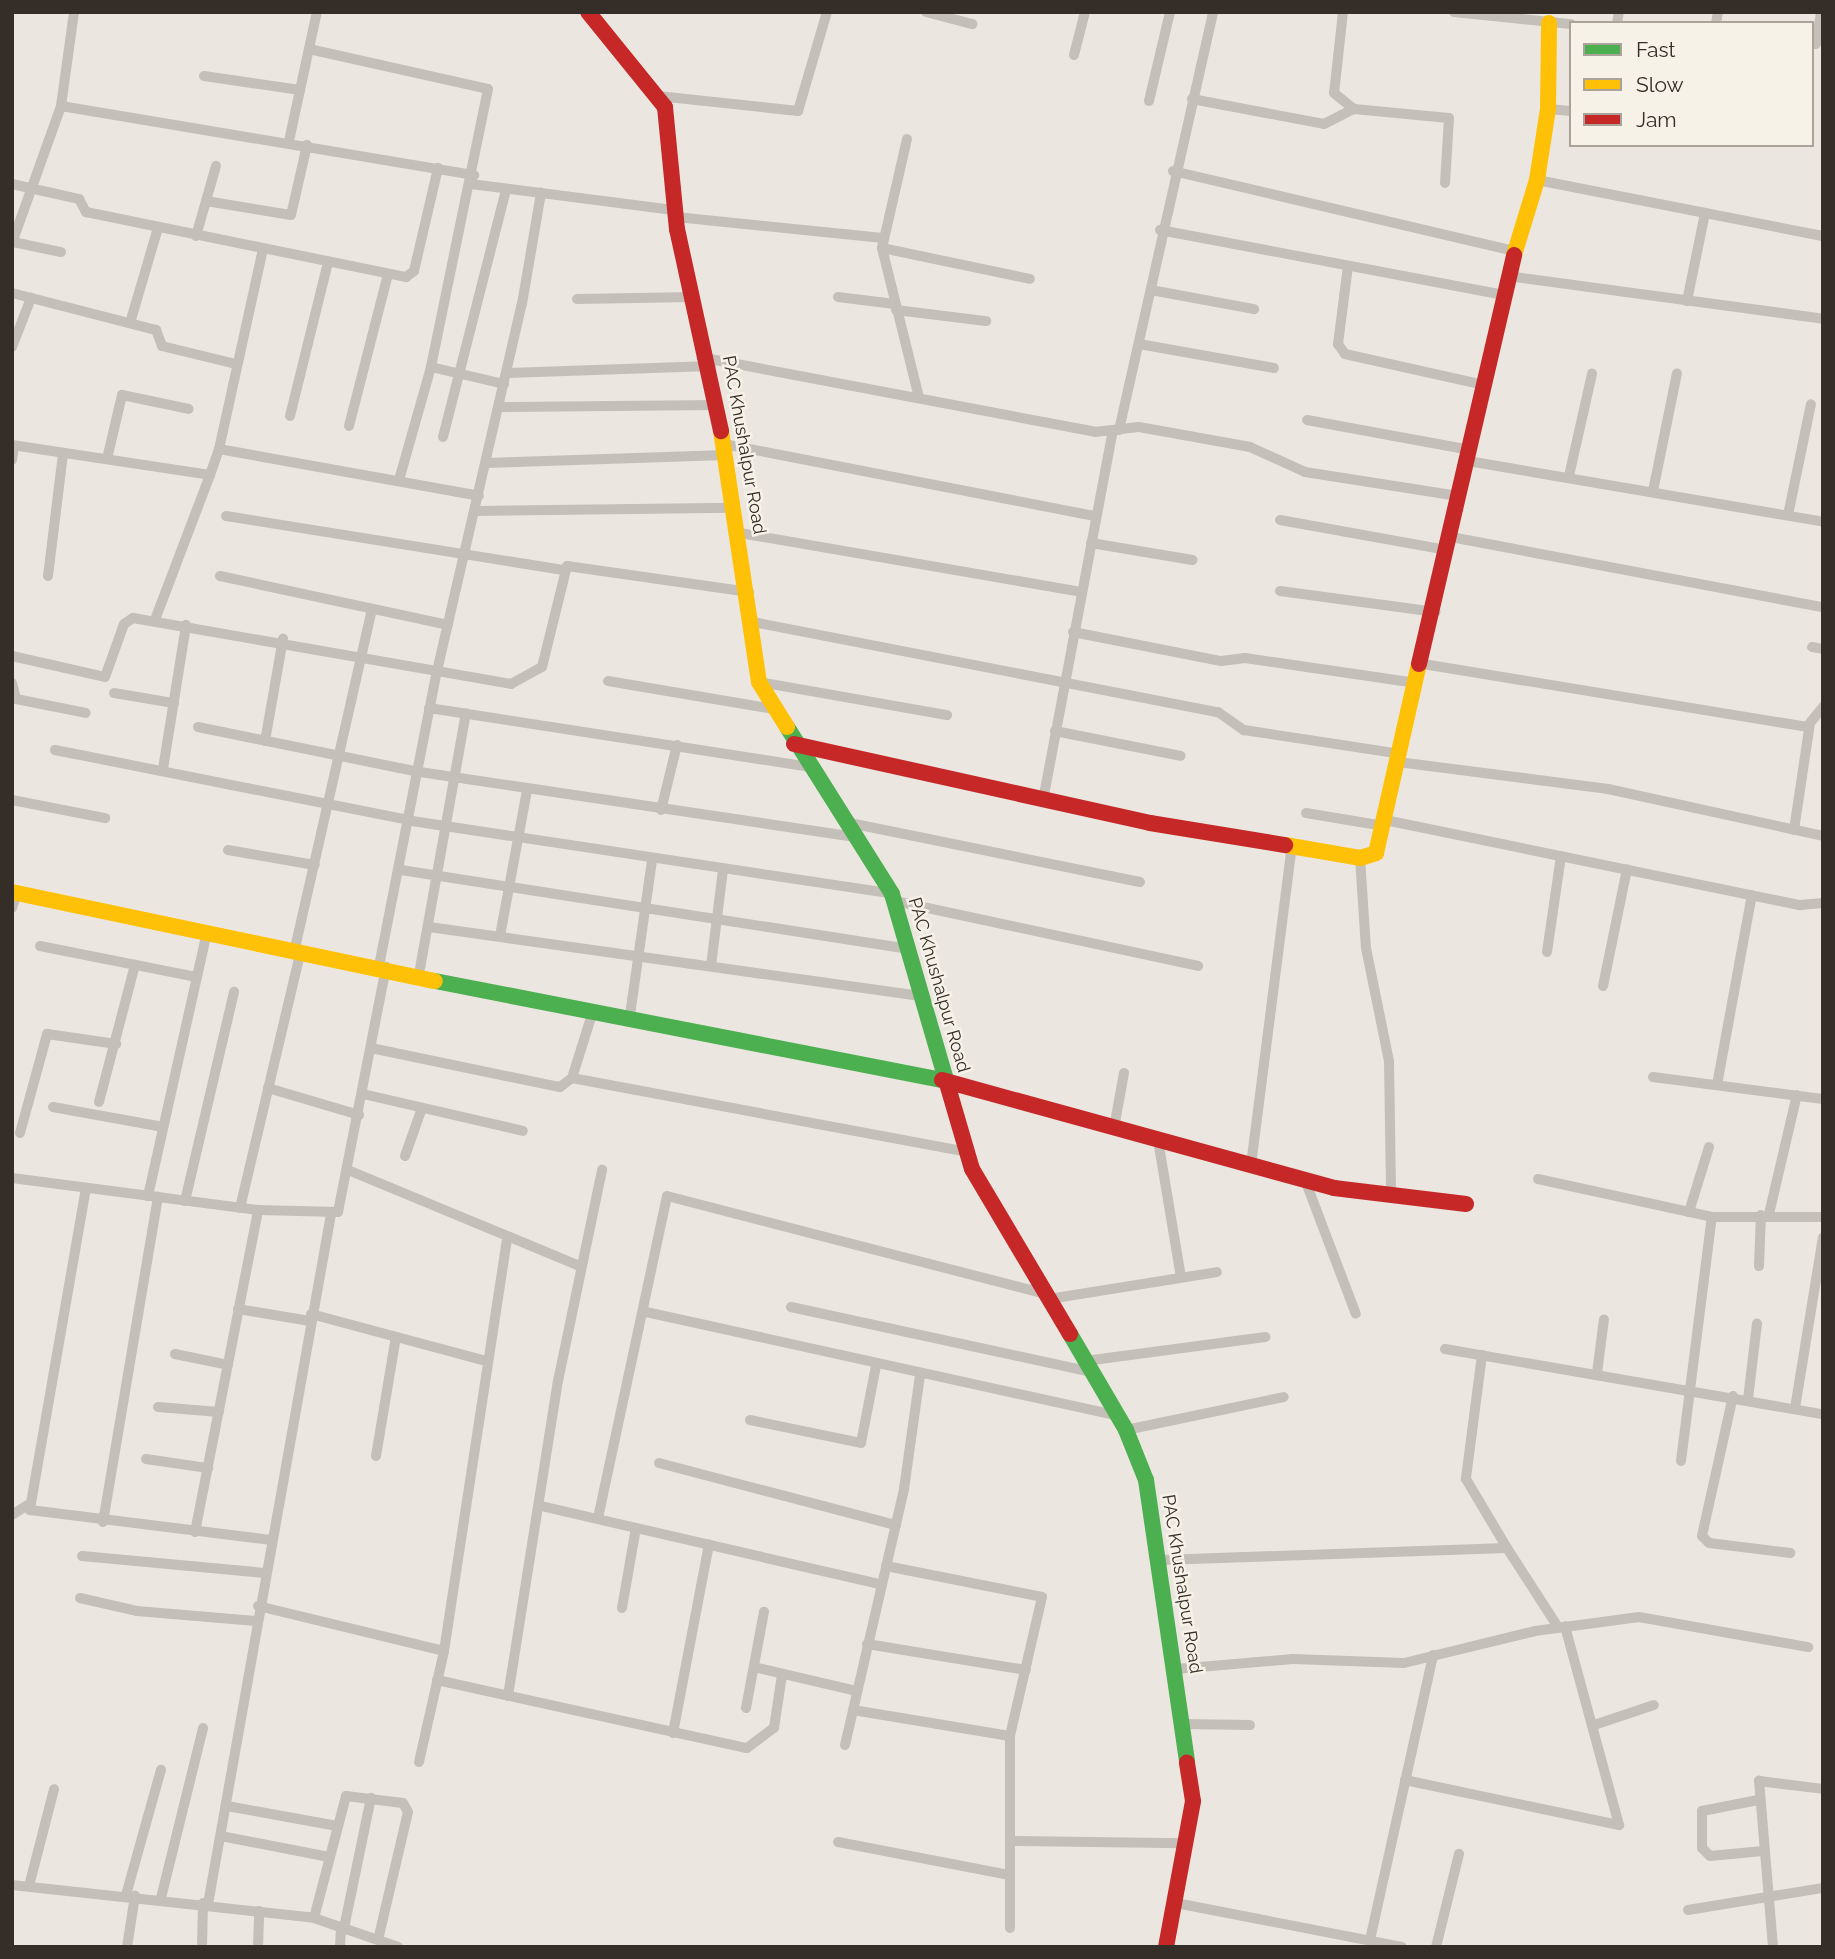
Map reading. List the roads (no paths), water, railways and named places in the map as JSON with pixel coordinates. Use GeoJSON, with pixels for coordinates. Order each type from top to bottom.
{"type":"FeatureCollection","features":[{"type":"Feature","properties":{"kind":"street"},"geometry":{"type":"LineString","coordinates":[[61,252],[12,243],[61,106],[75,14],[63,12]]}},
{"type":"Feature","properties":{"kind":"street"},"geometry":{"type":"LineString","coordinates":[[289,141],[317,12]]}},
{"type":"Feature","properties":{"kind":"street","name":"PAC Khushalpur Road"},"geometry":{"type":"LineString","coordinates":[[587,12],[658,96],[668,124],[676,214],[711,362],[749,592],[759,682],[794,744],[893,897],[967,1152],[1047,1297],[1122,1423],[1156,1515],[1193,1801],[1166,1947]]}},
{"type":"Feature","properties":{"kind":"street"},"geometry":{"type":"LineString","coordinates":[[658,96],[798,111],[827,12]]}},
{"type":"Feature","properties":{"kind":"street"},"geometry":{"type":"LineString","coordinates":[[926,12],[972,24]]}},
{"type":"Feature","properties":{"kind":"street"},"geometry":{"type":"LineString","coordinates":[[1074,55],[1085,12]]}},
{"type":"Feature","properties":{"kind":"street"},"geometry":{"type":"LineString","coordinates":[[1149,101],[1170,12]]}},
{"type":"Feature","properties":{"kind":"street"},"geometry":{"type":"LineString","coordinates":[[1044,795],[1096,516],[1139,344],[1173,171],[1213,12]]}},
{"type":"Feature","properties":{"kind":"street"},"geometry":{"type":"LineString","coordinates":[[1343,12],[1334,93],[1354,109]]}},
{"type":"Feature","properties":{"kind":"street"},"geometry":{"type":"LineString","coordinates":[[1454,12],[1569,24]]}},
{"type":"Feature","properties":{"kind":"street"},"geometry":{"type":"LineString","coordinates":[[1817,44],[1821,12]]}},
{"type":"Feature","properties":{"kind":"street"},"geometry":{"type":"LineString","coordinates":[[794,744],[1044,795],[1150,823],[1360,858],[1376,853],[1416,683],[1436,612],[1458,496],[1507,276],[1537,180],[1548,109],[1549,23]]}},
{"type":"Feature","properties":{"kind":"street"},"geometry":{"type":"LineString","coordinates":[[309,49],[483,85],[489,96],[431,367],[399,480]]}},
{"type":"Feature","properties":{"kind":"street"},"geometry":{"type":"LineString","coordinates":[[204,76],[300,90]]}},
{"type":"Feature","properties":{"kind":"street"},"geometry":{"type":"LineString","coordinates":[[1192,99],[1324,124],[1354,109],[1449,118],[1445,183]]}},
{"type":"Feature","properties":{"kind":"street"},"geometry":{"type":"LineString","coordinates":[[61,106],[289,141],[438,168],[506,189],[882,243],[1030,279]]}},
{"type":"Feature","properties":{"kind":"street"},"geometry":{"type":"LineString","coordinates":[[1548,109],[1569,111]]}},
{"type":"Feature","properties":{"kind":"street"},"geometry":{"type":"LineString","coordinates":[[907,139],[882,243],[895,307],[919,398]]}},
{"type":"Feature","properties":{"kind":"street"},"geometry":{"type":"LineString","coordinates":[[206,201],[291,215],[307,145]]}},
{"type":"Feature","properties":{"kind":"street"},"geometry":{"type":"LineString","coordinates":[[196,236],[216,166]]}},
{"type":"Feature","properties":{"kind":"street"},"geometry":{"type":"LineString","coordinates":[[12,184],[79,199],[86,212],[388,274],[414,271],[438,168]]}},
{"type":"Feature","properties":{"kind":"street"},"geometry":{"type":"LineString","coordinates":[[1173,171],[1515,251]]}},
{"type":"Feature","properties":{"kind":"street"},"geometry":{"type":"LineString","coordinates":[[1537,180],[1823,236]]}},
{"type":"Feature","properties":{"kind":"street"},"geometry":{"type":"LineString","coordinates":[[443,437],[506,189]]}},
{"type":"Feature","properties":{"kind":"street"},"geometry":{"type":"LineString","coordinates":[[12,1178],[258,1210],[331,1214],[341,1208],[363,1094],[383,967],[412,821],[429,708],[506,378],[541,193]]}},
{"type":"Feature","properties":{"kind":"street"},"geometry":{"type":"LineString","coordinates":[[1688,301],[1705,213]]}},
{"type":"Feature","properties":{"kind":"street"},"geometry":{"type":"LineString","coordinates":[[130,323],[158,228]]}},
{"type":"Feature","properties":{"kind":"street"},"geometry":{"type":"LineString","coordinates":[[1160,230],[1504,296]]}},
{"type":"Feature","properties":{"kind":"street"},"geometry":{"type":"LineString","coordinates":[[155,620],[219,449],[262,249]]}},
{"type":"Feature","properties":{"kind":"street"},"geometry":{"type":"LineString","coordinates":[[290,416],[328,262]]}},
{"type":"Feature","properties":{"kind":"street"},"geometry":{"type":"LineString","coordinates":[[1348,266],[1338,344],[1345,354],[1484,384]]}},
{"type":"Feature","properties":{"kind":"street"},"geometry":{"type":"LineString","coordinates":[[349,426],[388,274]]}},
{"type":"Feature","properties":{"kind":"street"},"geometry":{"type":"LineString","coordinates":[[1507,276],[1823,319]]}},
{"type":"Feature","properties":{"kind":"street"},"geometry":{"type":"LineString","coordinates":[[1151,290],[1254,309]]}},
{"type":"Feature","properties":{"kind":"street"},"geometry":{"type":"LineString","coordinates":[[12,293],[158,331],[162,346],[236,364]]}},
{"type":"Feature","properties":{"kind":"street"},"geometry":{"type":"LineString","coordinates":[[577,299],[694,297]]}},
{"type":"Feature","properties":{"kind":"street"},"geometry":{"type":"LineString","coordinates":[[838,297],[986,321]]}},
{"type":"Feature","properties":{"kind":"street"},"geometry":{"type":"LineString","coordinates":[[12,347],[31,298]]}},
{"type":"Feature","properties":{"kind":"street"},"geometry":{"type":"LineString","coordinates":[[1139,344],[1274,368]]}},
{"type":"Feature","properties":{"kind":"street"},"geometry":{"type":"LineString","coordinates":[[431,367],[506,378],[711,362],[1116,430],[1139,427],[1250,447],[1305,472],[1458,496]]}},
{"type":"Feature","properties":{"kind":"street"},"geometry":{"type":"LineString","coordinates":[[1653,491],[1677,373]]}},
{"type":"Feature","properties":{"kind":"street"},"geometry":{"type":"LineString","coordinates":[[1569,476],[1592,374]]}},
{"type":"Feature","properties":{"kind":"street"},"geometry":{"type":"LineString","coordinates":[[107,459],[122,395],[189,409]]}},
{"type":"Feature","properties":{"kind":"street"},"geometry":{"type":"LineString","coordinates":[[1788,515],[1811,404]]}},
{"type":"Feature","properties":{"kind":"street"},"geometry":{"type":"LineString","coordinates":[[499,407],[718,405]]}},
{"type":"Feature","properties":{"kind":"street"},"geometry":{"type":"LineString","coordinates":[[1307,420],[1569,476],[1823,522]]}},
{"type":"Feature","properties":{"kind":"street"},"geometry":{"type":"LineString","coordinates":[[12,460],[13,445],[210,475]]}},
{"type":"Feature","properties":{"kind":"street"},"geometry":{"type":"LineString","coordinates":[[219,449],[479,496]]}},
{"type":"Feature","properties":{"kind":"street"},"geometry":{"type":"LineString","coordinates":[[486,463],[725,450],[1096,516]]}},
{"type":"Feature","properties":{"kind":"street"},"geometry":{"type":"LineString","coordinates":[[48,576],[63,453]]}},
{"type":"Feature","properties":{"kind":"street"},"geometry":{"type":"LineString","coordinates":[[475,511],[735,508]]}},
{"type":"Feature","properties":{"kind":"street"},"geometry":{"type":"LineString","coordinates":[[226,516],[465,558],[562,570],[572,565],[749,592]]}},
{"type":"Feature","properties":{"kind":"street"},"geometry":{"type":"LineString","coordinates":[[1280,520],[1449,543],[1823,607]]}},
{"type":"Feature","properties":{"kind":"street"},"geometry":{"type":"LineString","coordinates":[[740,533],[1081,592]]}},
{"type":"Feature","properties":{"kind":"street"},"geometry":{"type":"LineString","coordinates":[[1091,543],[1193,560]]}},
{"type":"Feature","properties":{"kind":"street"},"geometry":{"type":"LineString","coordinates":[[12,656],[105,677],[128,619],[155,620],[283,639],[364,658],[511,684],[534,677],[542,667],[562,570]]}},
{"type":"Feature","properties":{"kind":"street"},"geometry":{"type":"LineString","coordinates":[[220,576],[449,625]]}},
{"type":"Feature","properties":{"kind":"street"},"geometry":{"type":"LineString","coordinates":[[1280,591],[1436,612]]}},
{"type":"Feature","properties":{"kind":"street"},"geometry":{"type":"LineString","coordinates":[[240,1208],[315,865],[364,658],[372,609]]}},
{"type":"Feature","properties":{"kind":"street"},"geometry":{"type":"LineString","coordinates":[[753,622],[1217,712],[1244,730],[1399,758],[1608,789],[1823,836]]}},
{"type":"Feature","properties":{"kind":"street"},"geometry":{"type":"LineString","coordinates":[[163,769],[186,625]]}},
{"type":"Feature","properties":{"kind":"street"},"geometry":{"type":"LineString","coordinates":[[1073,632],[1221,661],[1245,658],[1416,683]]}},
{"type":"Feature","properties":{"kind":"street"},"geometry":{"type":"LineString","coordinates":[[265,741],[283,639]]}},
{"type":"Feature","properties":{"kind":"street"},"geometry":{"type":"LineString","coordinates":[[1423,664],[1809,727]]}},
{"type":"Feature","properties":{"kind":"street"},"geometry":{"type":"LineString","coordinates":[[608,681],[773,709]]}},
{"type":"Feature","properties":{"kind":"street"},"geometry":{"type":"LineString","coordinates":[[759,682],[947,715]]}},
{"type":"Feature","properties":{"kind":"street"},"geometry":{"type":"LineString","coordinates":[[12,683],[16,699],[86,713]]}},
{"type":"Feature","properties":{"kind":"street"},"geometry":{"type":"LineString","coordinates":[[114,693],[174,703]]}},
{"type":"Feature","properties":{"kind":"street"},"geometry":{"type":"LineString","coordinates":[[1794,830],[1809,727],[1823,707]]}},
{"type":"Feature","properties":{"kind":"street"},"geometry":{"type":"LineString","coordinates":[[429,708],[809,767]]}},
{"type":"Feature","properties":{"kind":"street"},"geometry":{"type":"LineString","coordinates":[[419,974],[466,713]]}},
{"type":"Feature","properties":{"kind":"street"},"geometry":{"type":"LineString","coordinates":[[198,727],[419,772],[855,837]]}},
{"type":"Feature","properties":{"kind":"street"},"geometry":{"type":"LineString","coordinates":[[1055,731],[1181,756]]}},
{"type":"Feature","properties":{"kind":"street"},"geometry":{"type":"LineString","coordinates":[[661,810],[677,745]]}},
{"type":"Feature","properties":{"kind":"street"},"geometry":{"type":"LineString","coordinates":[[55,750],[163,769],[446,827],[893,897],[1198,966]]}},
{"type":"Feature","properties":{"kind":"street"},"geometry":{"type":"LineString","coordinates":[[500,936],[515,838],[527,790]]}},
{"type":"Feature","properties":{"kind":"street"},"geometry":{"type":"LineString","coordinates":[[12,800],[105,818]]}},
{"type":"Feature","properties":{"kind":"street"},"geometry":{"type":"LineString","coordinates":[[1306,813],[1385,823],[1752,895],[1823,903]]}},
{"type":"Feature","properties":{"kind":"street"},"geometry":{"type":"LineString","coordinates":[[845,822],[1140,882]]}},
{"type":"Feature","properties":{"kind":"street"},"geometry":{"type":"LineString","coordinates":[[1251,1165],[1292,847]]}},
{"type":"Feature","properties":{"kind":"street"},"geometry":{"type":"LineString","coordinates":[[228,850],[315,865]]}},
{"type":"Feature","properties":{"kind":"street"},"geometry":{"type":"LineString","coordinates":[[1548,951],[1561,856]]}},
{"type":"Feature","properties":{"kind":"street"},"geometry":{"type":"LineString","coordinates":[[1360,858],[1366,948],[1389,1061],[1391,1195]]}},
{"type":"Feature","properties":{"kind":"street"},"geometry":{"type":"LineString","coordinates":[[629,1022],[652,860]]}},
{"type":"Feature","properties":{"kind":"street"},"geometry":{"type":"LineString","coordinates":[[1603,986],[1628,869]]}},
{"type":"Feature","properties":{"kind":"street"},"geometry":{"type":"LineString","coordinates":[[401,870],[909,949]]}},
{"type":"Feature","properties":{"kind":"street"},"geometry":{"type":"LineString","coordinates":[[711,966],[723,870]]}},
{"type":"Feature","properties":{"kind":"street"},"geometry":{"type":"LineString","coordinates":[[1717,1085],[1752,895]]}},
{"type":"Feature","properties":{"kind":"street"},"geometry":{"type":"LineString","coordinates":[[14,898],[207,931],[419,974],[629,1022],[947,1081],[1305,1180],[1391,1195],[1466,1204]]}},
{"type":"Feature","properties":{"kind":"street"},"geometry":{"type":"LineString","coordinates":[[429,928],[922,996]]}},
{"type":"Feature","properties":{"kind":"street"},"geometry":{"type":"LineString","coordinates":[[103,1522],[163,1127],[207,931]]}},
{"type":"Feature","properties":{"kind":"street"},"geometry":{"type":"LineString","coordinates":[[40,946],[197,977]]}},
{"type":"Feature","properties":{"kind":"street"},"geometry":{"type":"LineString","coordinates":[[99,1102],[135,965]]}},
{"type":"Feature","properties":{"kind":"street"},"geometry":{"type":"LineString","coordinates":[[185,1201],[234,992]]}},
{"type":"Feature","properties":{"kind":"street"},"geometry":{"type":"LineString","coordinates":[[572,1079],[592,1014]]}},
{"type":"Feature","properties":{"kind":"street"},"geometry":{"type":"LineString","coordinates":[[20,1133],[47,1034],[116,1044]]}},
{"type":"Feature","properties":{"kind":"street"},"geometry":{"type":"LineString","coordinates":[[371,1048],[553,1087],[572,1079],[967,1152]]}},
{"type":"Feature","properties":{"kind":"street"},"geometry":{"type":"LineString","coordinates":[[1114,1128],[1124,1073]]}},
{"type":"Feature","properties":{"kind":"street"},"geometry":{"type":"LineString","coordinates":[[1653,1077],[1823,1098]]}},
{"type":"Feature","properties":{"kind":"street"},"geometry":{"type":"LineString","coordinates":[[268,1088],[359,1115]]}},
{"type":"Feature","properties":{"kind":"street"},"geometry":{"type":"LineString","coordinates":[[363,1094],[523,1131]]}},
{"type":"Feature","properties":{"kind":"street"},"geometry":{"type":"LineString","coordinates":[[1759,1266],[1765,1214],[1797,1095]]}},
{"type":"Feature","properties":{"kind":"street"},"geometry":{"type":"LineString","coordinates":[[52,1107],[163,1127]]}},
{"type":"Feature","properties":{"kind":"street"},"geometry":{"type":"LineString","coordinates":[[405,1156],[422,1108]]}},
{"type":"Feature","properties":{"kind":"street"},"geometry":{"type":"LineString","coordinates":[[1157,1139],[1181,1277]]}},
{"type":"Feature","properties":{"kind":"street"},"geometry":{"type":"LineString","coordinates":[[1689,1212],[1709,1147]]}},
{"type":"Feature","properties":{"kind":"street"},"geometry":{"type":"LineString","coordinates":[[348,1170],[580,1266]]}},
{"type":"Feature","properties":{"kind":"street"},"geometry":{"type":"LineString","coordinates":[[508,1696],[580,1266],[602,1170]]}},
{"type":"Feature","properties":{"kind":"street"},"geometry":{"type":"LineString","coordinates":[[1538,1179],[1712,1217],[1765,1214],[1823,1217]]}},
{"type":"Feature","properties":{"kind":"street"},"geometry":{"type":"LineString","coordinates":[[1305,1180],[1356,1314]]}},
{"type":"Feature","properties":{"kind":"street"},"geometry":{"type":"LineString","coordinates":[[12,1515],[29,1504],[86,1188]]}},
{"type":"Feature","properties":{"kind":"street"},"geometry":{"type":"LineString","coordinates":[[598,1518],[646,1312],[664,1200],[671,1194],[1047,1297],[1217,1272]]}},
{"type":"Feature","properties":{"kind":"street"},"geometry":{"type":"LineString","coordinates":[[195,1532],[258,1210]]}},
{"type":"Feature","properties":{"kind":"street"},"geometry":{"type":"LineString","coordinates":[[202,1947],[205,1904],[227,1806],[258,1606],[331,1214]]}},
{"type":"Feature","properties":{"kind":"street"},"geometry":{"type":"LineString","coordinates":[[1681,1461],[1695,1388],[1712,1217]]}},
{"type":"Feature","properties":{"kind":"street"},"geometry":{"type":"LineString","coordinates":[[419,1762],[444,1651],[484,1360],[507,1237]]}},
{"type":"Feature","properties":{"kind":"street"},"geometry":{"type":"LineString","coordinates":[[1795,1408],[1823,1237]]}},
{"type":"Feature","properties":{"kind":"street"},"geometry":{"type":"LineString","coordinates":[[791,1307],[1089,1366],[1265,1337]]}},
{"type":"Feature","properties":{"kind":"street"},"geometry":{"type":"LineString","coordinates":[[238,1309],[311,1317],[484,1360]]}},
{"type":"Feature","properties":{"kind":"street"},"geometry":{"type":"LineString","coordinates":[[646,1312],[1122,1423],[1284,1397]]}},
{"type":"Feature","properties":{"kind":"street"},"geometry":{"type":"LineString","coordinates":[[1597,1373],[1604,1320]]}},
{"type":"Feature","properties":{"kind":"street"},"geometry":{"type":"LineString","coordinates":[[1748,1399],[1757,1324]]}},
{"type":"Feature","properties":{"kind":"street"},"geometry":{"type":"LineString","coordinates":[[376,1456],[396,1337]]}},
{"type":"Feature","properties":{"kind":"street"},"geometry":{"type":"LineString","coordinates":[[1445,1349],[1695,1388],[1823,1414]]}},
{"type":"Feature","properties":{"kind":"street"},"geometry":{"type":"LineString","coordinates":[[175,1354],[228,1365]]}},
{"type":"Feature","properties":{"kind":"street"},"geometry":{"type":"LineString","coordinates":[[1405,1780],[1616,1827],[1620,1817],[1562,1627],[1507,1548],[1466,1479],[1482,1354]]}},
{"type":"Feature","properties":{"kind":"street"},"geometry":{"type":"LineString","coordinates":[[750,1420],[861,1443],[876,1366]]}},
{"type":"Feature","properties":{"kind":"street"},"geometry":{"type":"LineString","coordinates":[[845,1745],[896,1525],[920,1375]]}},
{"type":"Feature","properties":{"kind":"street"},"geometry":{"type":"LineString","coordinates":[[1733,1396],[1702,1536],[1709,1543],[1790,1553]]}},
{"type":"Feature","properties":{"kind":"street"},"geometry":{"type":"LineString","coordinates":[[159,1407],[219,1412]]}},
{"type":"Feature","properties":{"kind":"street"},"geometry":{"type":"LineString","coordinates":[[146,1459],[208,1468]]}},
{"type":"Feature","properties":{"kind":"street"},"geometry":{"type":"LineString","coordinates":[[659,1463],[896,1525]]}},
{"type":"Feature","properties":{"kind":"street"},"geometry":{"type":"LineString","coordinates":[[29,1504],[40,1515],[270,1540]]}},
{"type":"Feature","properties":{"kind":"street"},"geometry":{"type":"LineString","coordinates":[[541,1506],[882,1585]]}},
{"type":"Feature","properties":{"kind":"street"},"geometry":{"type":"LineString","coordinates":[[622,1608],[636,1528]]}},
{"type":"Feature","properties":{"kind":"street"},"geometry":{"type":"LineString","coordinates":[[673,1733],[709,1544]]}},
{"type":"Feature","properties":{"kind":"street"},"geometry":{"type":"LineString","coordinates":[[1161,1560],[1507,1548]]}},
{"type":"Feature","properties":{"kind":"street"},"geometry":{"type":"LineString","coordinates":[[82,1556],[264,1573]]}},
{"type":"Feature","properties":{"kind":"street"},"geometry":{"type":"LineString","coordinates":[[886,1566],[1042,1597],[1010,1736],[1010,1928]]}},
{"type":"Feature","properties":{"kind":"street"},"geometry":{"type":"LineString","coordinates":[[80,1598],[137,1611],[255,1627]]}},
{"type":"Feature","properties":{"kind":"street"},"geometry":{"type":"LineString","coordinates":[[258,1606],[444,1651]]}},
{"type":"Feature","properties":{"kind":"street"},"geometry":{"type":"LineString","coordinates":[[746,1707],[764,1612]]}},
{"type":"Feature","properties":{"kind":"street"},"geometry":{"type":"LineString","coordinates":[[1176,1669],[1293,1659],[1390,1664],[1562,1627],[1639,1617],[1808,1647]]}},
{"type":"Feature","properties":{"kind":"street"},"geometry":{"type":"LineString","coordinates":[[867,1644],[1026,1670]]}},
{"type":"Feature","properties":{"kind":"street"},"geometry":{"type":"LineString","coordinates":[[1370,1940],[1433,1655]]}},
{"type":"Feature","properties":{"kind":"street"},"geometry":{"type":"LineString","coordinates":[[754,1667],[857,1691]]}},
{"type":"Feature","properties":{"kind":"street"},"geometry":{"type":"LineString","coordinates":[[438,1680],[739,1748],[756,1746],[774,1728],[782,1675]]}},
{"type":"Feature","properties":{"kind":"street"},"geometry":{"type":"LineString","coordinates":[[1594,1725],[1654,1705]]}},
{"type":"Feature","properties":{"kind":"street"},"geometry":{"type":"LineString","coordinates":[[853,1710],[1010,1736]]}},
{"type":"Feature","properties":{"kind":"street"},"geometry":{"type":"LineString","coordinates":[[1183,1724],[1250,1725]]}},
{"type":"Feature","properties":{"kind":"street"},"geometry":{"type":"LineString","coordinates":[[161,1898],[203,1728]]}},
{"type":"Feature","properties":{"kind":"street"},"geometry":{"type":"LineString","coordinates":[[127,1947],[130,1895],[161,1770]]}},
{"type":"Feature","properties":{"kind":"street"},"geometry":{"type":"LineString","coordinates":[[1773,1947],[1758,1800],[1759,1781],[1769,1779],[1823,1789]]}},
{"type":"Feature","properties":{"kind":"street"},"geometry":{"type":"LineString","coordinates":[[29,1886],[54,1789]]}},
{"type":"Feature","properties":{"kind":"street"},"geometry":{"type":"LineString","coordinates":[[314,1918],[346,1796],[403,1803],[408,1812],[378,1940]]}},
{"type":"Feature","properties":{"kind":"street"},"geometry":{"type":"LineString","coordinates":[[340,1947],[371,1798]]}},
{"type":"Feature","properties":{"kind":"street"},"geometry":{"type":"LineString","coordinates":[[1758,1800],[1702,1811],[1702,1848],[1710,1856],[1763,1851]]}},
{"type":"Feature","properties":{"kind":"street"},"geometry":{"type":"LineString","coordinates":[[227,1806],[337,1826]]}},
{"type":"Feature","properties":{"kind":"street"},"geometry":{"type":"LineString","coordinates":[[221,1836],[329,1857]]}},
{"type":"Feature","properties":{"kind":"street"},"geometry":{"type":"LineString","coordinates":[[1010,1840],[1186,1843]]}},
{"type":"Feature","properties":{"kind":"street"},"geometry":{"type":"LineString","coordinates":[[838,1842],[1010,1875]]}},
{"type":"Feature","properties":{"kind":"street"},"geometry":{"type":"LineString","coordinates":[[1436,1947],[1459,1854]]}},
{"type":"Feature","properties":{"kind":"street"},"geometry":{"type":"LineString","coordinates":[[12,1885],[161,1898],[314,1918],[398,1947]]}},
{"type":"Feature","properties":{"kind":"street"},"geometry":{"type":"LineString","coordinates":[[1688,1910],[1823,1888]]}},
{"type":"Feature","properties":{"kind":"street"},"geometry":{"type":"LineString","coordinates":[[1176,1903],[1402,1947]]}},
{"type":"Feature","properties":{"kind":"street"},"geometry":{"type":"LineString","coordinates":[[258,1947],[259,1911]]}}]}
